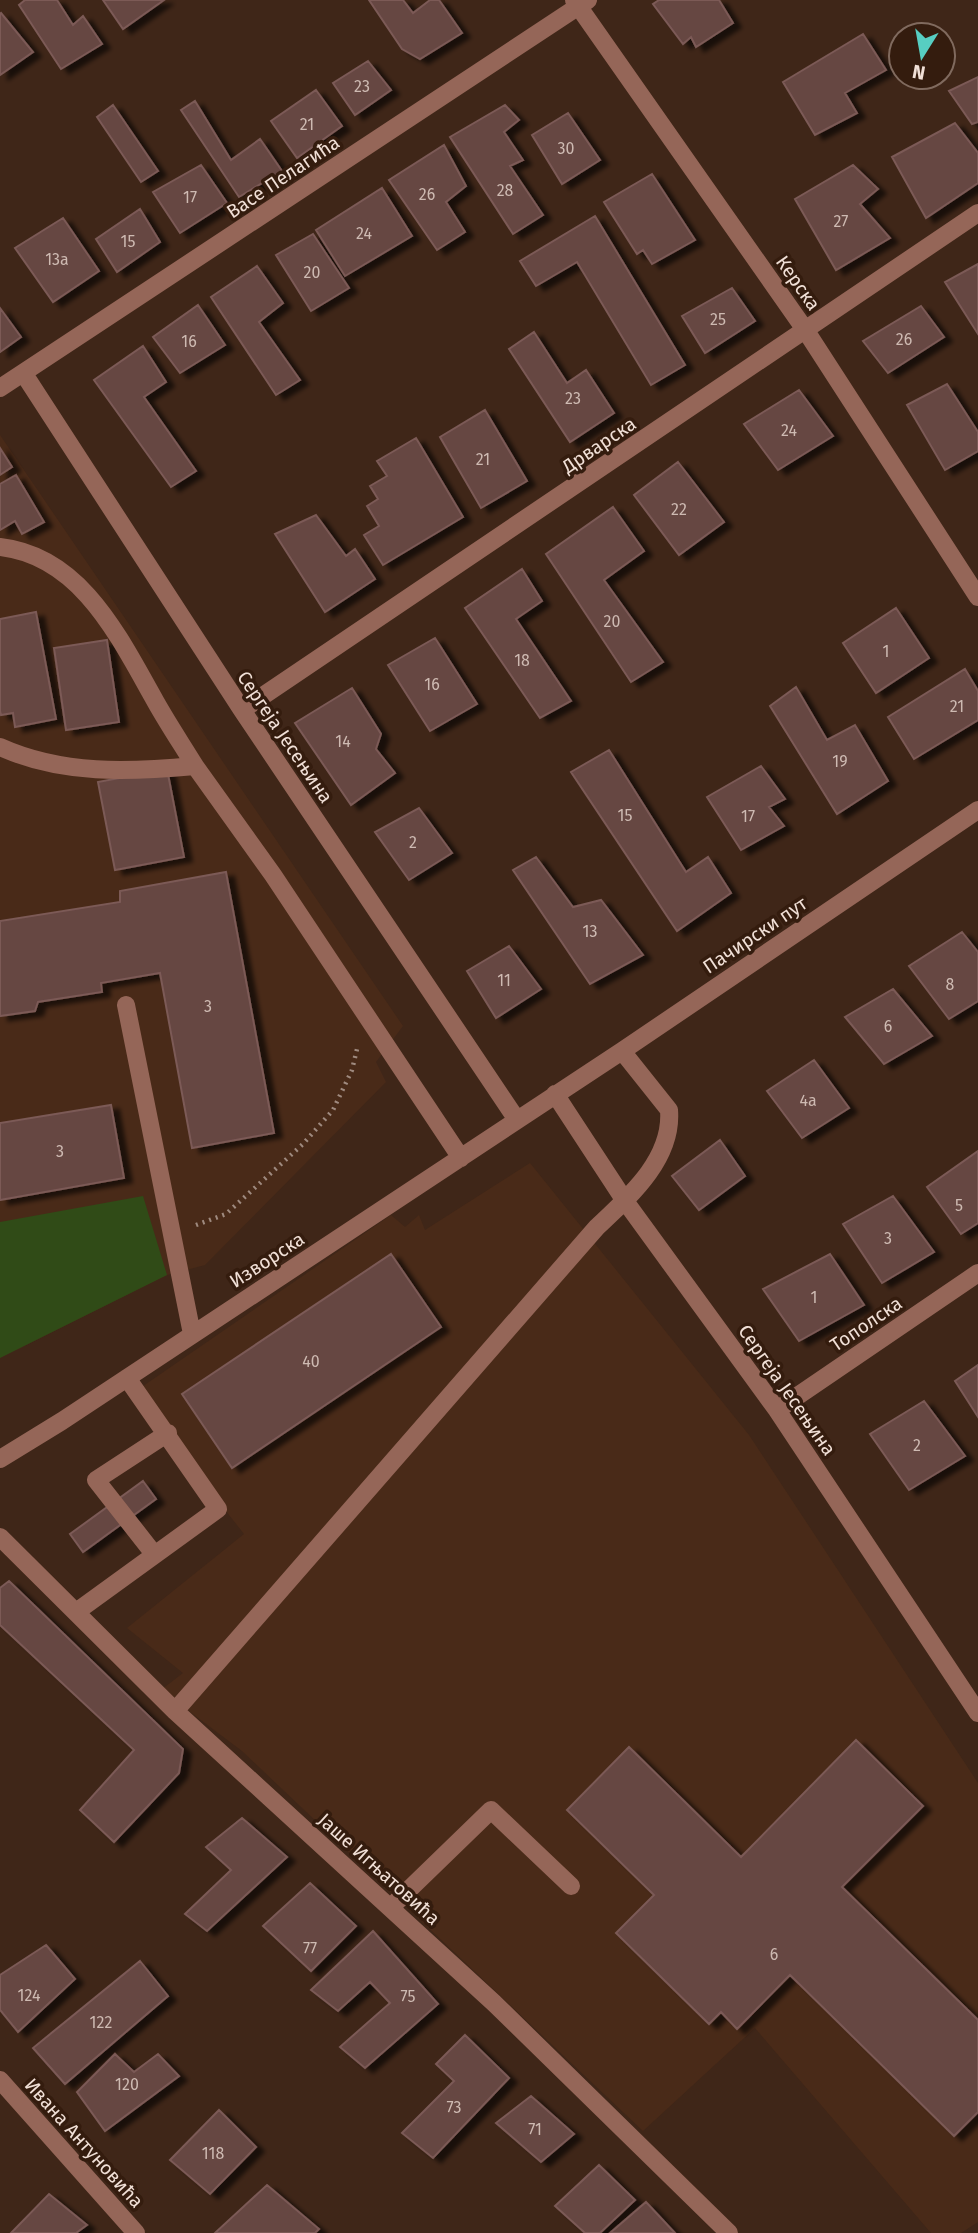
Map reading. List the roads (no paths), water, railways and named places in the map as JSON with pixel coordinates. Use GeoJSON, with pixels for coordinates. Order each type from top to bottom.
{"type":"FeatureCollection","features":[{"type":"Feature","properties":{"kind":"street","name":"Керска"},"geometry":{"type":"LineString","coordinates":[[580,2],[806,331],[978,597]]}},
{"type":"Feature","properties":{"kind":"street","name":"Васе Пелагића"},"geometry":{"type":"LineString","coordinates":[[0,388],[580,2]]}},
{"type":"Feature","properties":{"kind":"street","name":"Дрварска"},"geometry":{"type":"LineString","coordinates":[[242,710],[978,214]]}},
{"type":"Feature","properties":{"kind":"street","name":"Сергеја Јесењина"},"geometry":{"type":"LineString","coordinates":[[24,374],[242,710],[517,1120]]}},
{"type":"Feature","properties":{"kind":"street"},"geometry":{"type":"LineString","coordinates":[[0,547],[42,557],[68,576],[122,638],[195,766],[273,875],[360,1010],[461,1157]]}},
{"type":"Feature","properties":{"kind":"street"},"geometry":{"type":"LineString","coordinates":[[0,747],[26,759],[89,770],[195,766]]}},
{"type":"Feature","properties":{"kind":"street","name":"Пачирски пут"},"geometry":{"type":"LineString","coordinates":[[555,1094],[978,810]]}},
{"type":"Feature","properties":{"kind":"street"},"geometry":{"type":"LineString","coordinates":[[126,1005],[192,1334]]}},
{"type":"Feature","properties":{"kind":"street"},"geometry":{"type":"LineString","coordinates":[[175,1711],[597,1227],[653,1169],[670,1122],[669,1110],[622,1051]]}},
{"type":"Feature","properties":{"kind":"street","name":"Сергеја Јесењина"},"geometry":{"type":"LineString","coordinates":[[555,1094],[625,1200],[778,1410],[978,1713]]}},
{"type":"Feature","properties":{"kind":"street","name":"Изворска"},"geometry":{"type":"LineString","coordinates":[[0,1459],[127,1378],[555,1094]]}},
{"type":"Feature","properties":{"kind":"street","name":"Тополска"},"geometry":{"type":"LineString","coordinates":[[778,1410],[978,1273]]}},
{"type":"Feature","properties":{"kind":"street"},"geometry":{"type":"LineString","coordinates":[[76,1612],[218,1509],[168,1433],[127,1378]]}},
{"type":"Feature","properties":{"kind":"street"},"geometry":{"type":"LineString","coordinates":[[154,1554],[96,1480],[168,1433]]}},
{"type":"Feature","properties":{"kind":"street","name":"Јаше Игњатовића"},"geometry":{"type":"LineString","coordinates":[[0,1537],[175,1711],[391,1907],[729,2233]]}},
{"type":"Feature","properties":{"kind":"street"},"geometry":{"type":"LineString","coordinates":[[391,1907],[491,1810],[572,1886]]}},
{"type":"Feature","properties":{"kind":"street","name":"Ивана Антуновића"},"geometry":{"type":"LineString","coordinates":[[0,2080],[136,2233]]}}]}
